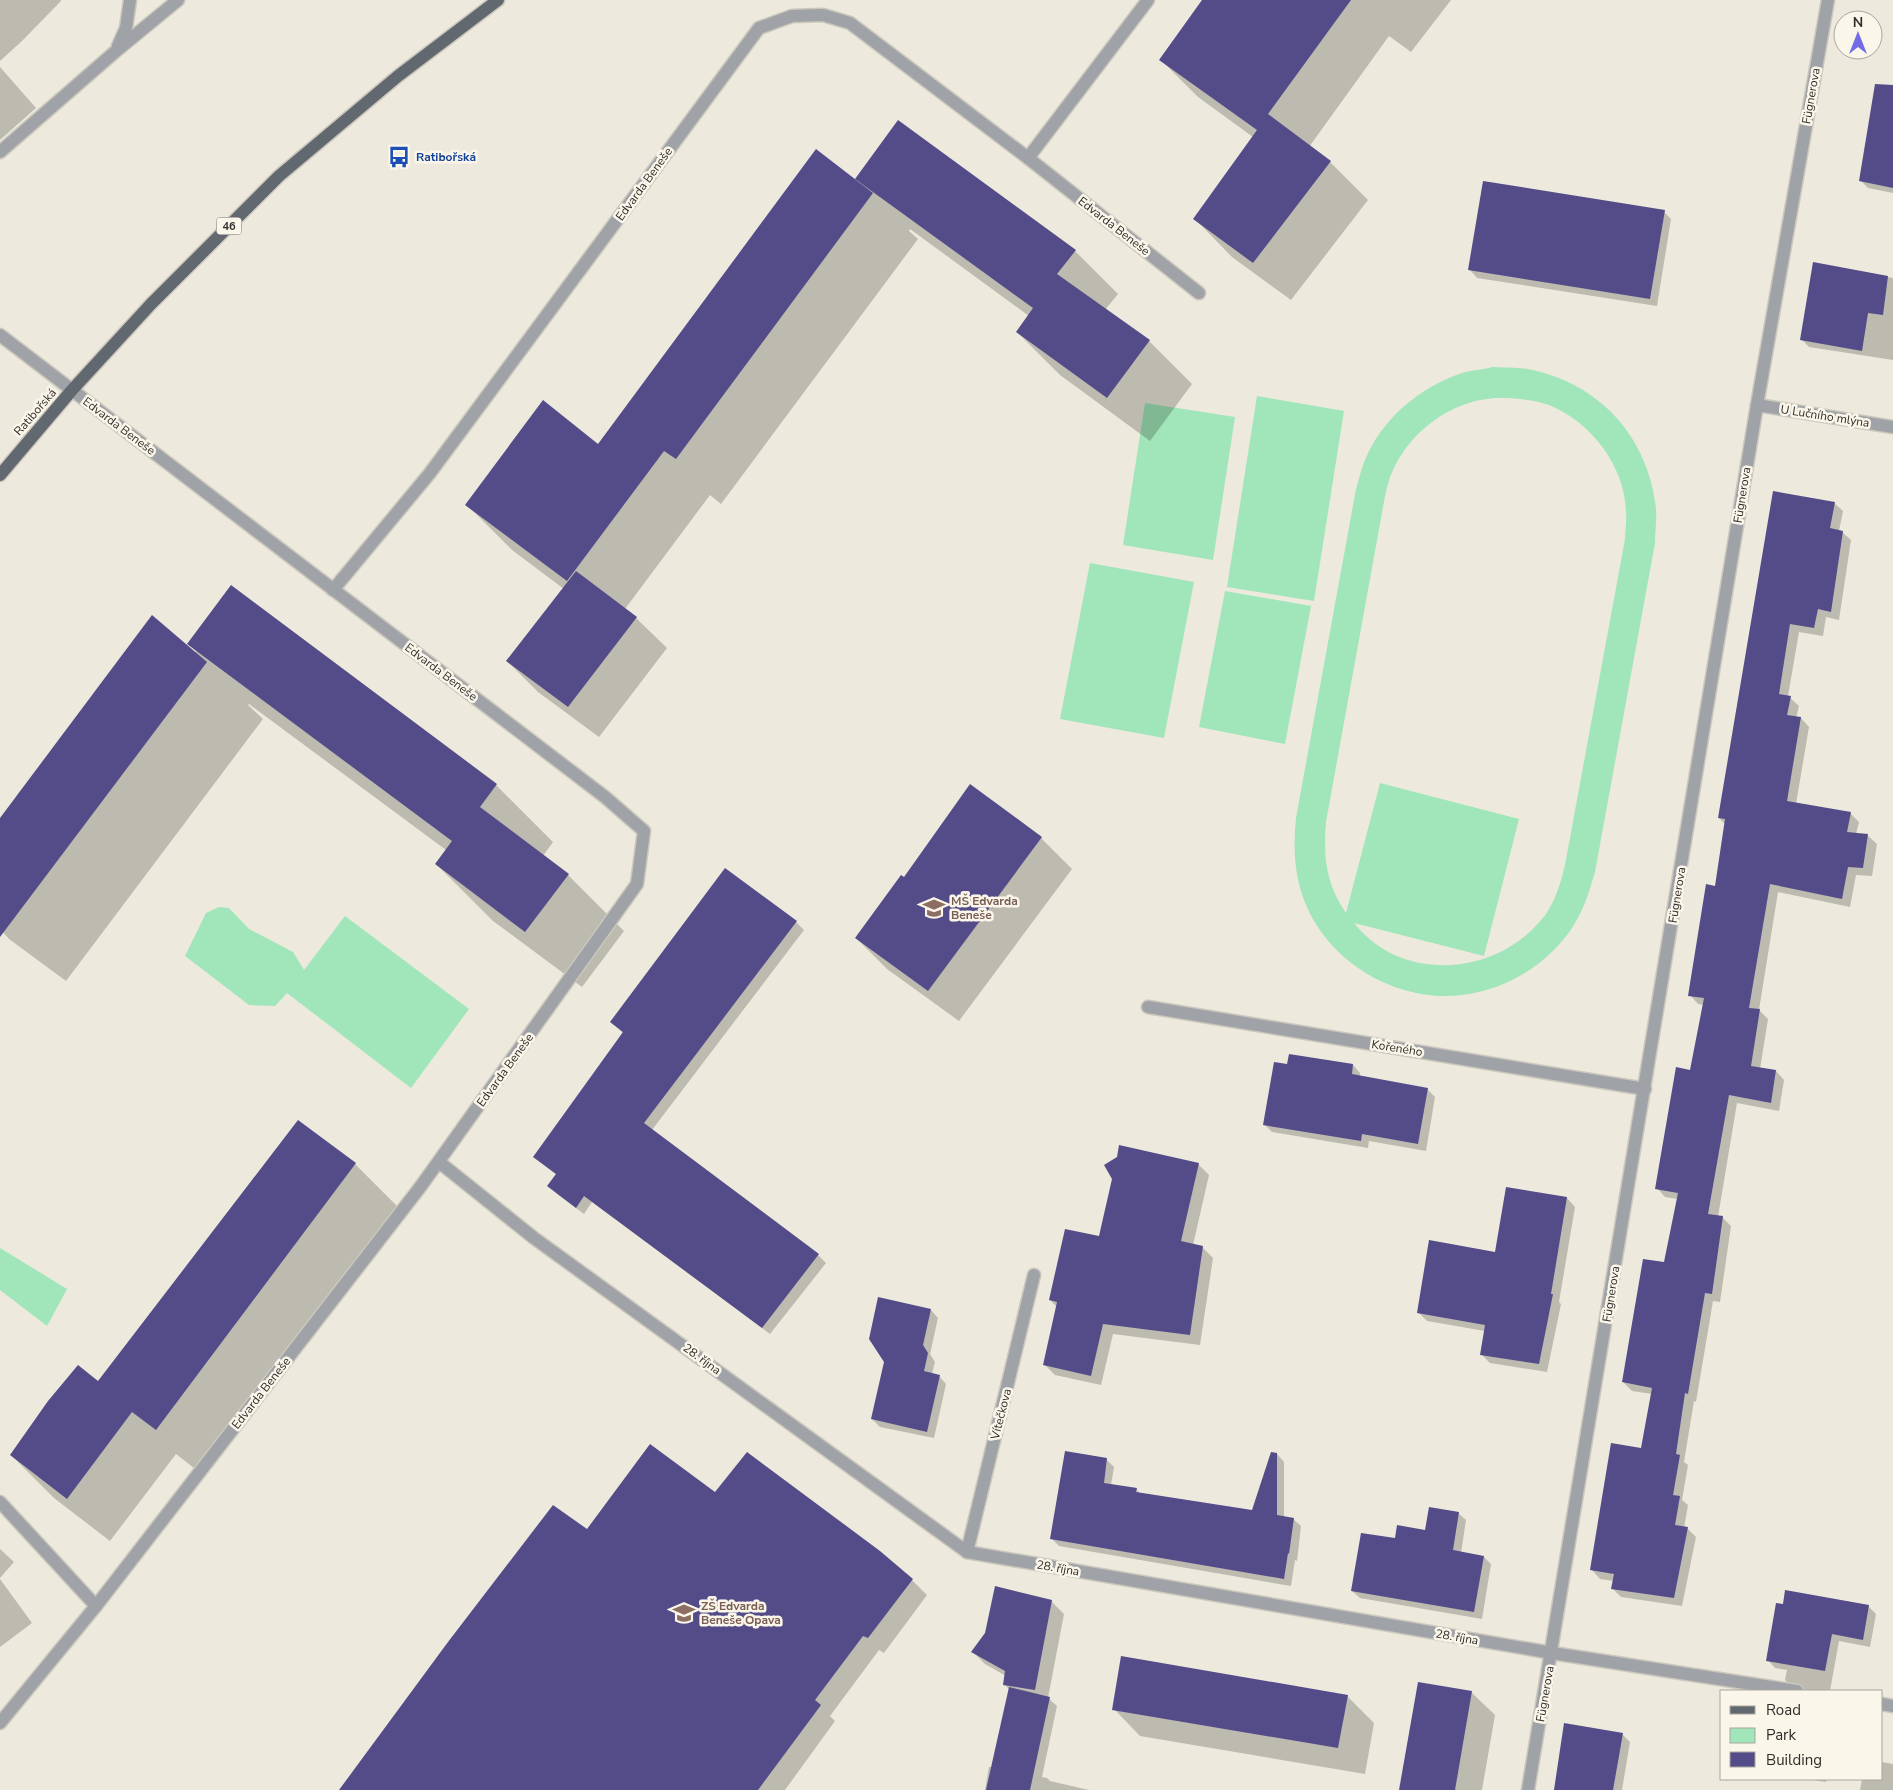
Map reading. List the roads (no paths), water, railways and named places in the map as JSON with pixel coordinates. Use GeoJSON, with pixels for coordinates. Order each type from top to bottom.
{"type":"FeatureCollection","features":[{"type":"Feature","properties":{"kind":"main road","name":"Ratibořská"},"geometry":{"type":"LineString","coordinates":[[0,475],[72,390],[151,304],[279,176],[398,76],[498,0]]}},
{"type":"Feature","properties":{"kind":"street"},"geometry":{"type":"LineString","coordinates":[[116,51],[126,28],[130,0]]}},
{"type":"Feature","properties":{"kind":"street"},"geometry":{"type":"LineString","coordinates":[[0,152],[178,0]]}},
{"type":"Feature","properties":{"kind":"street"},"geometry":{"type":"LineString","coordinates":[[1028,158],[1148,0]]}},
{"type":"Feature","properties":{"kind":"street","name":"Fügnerova"},"geometry":{"type":"LineString","coordinates":[[1528,1790],[1757,404],[1828,0]]}},
{"type":"Feature","properties":{"kind":"street","name":"Edvarda Beneše"},"geometry":{"type":"LineString","coordinates":[[333,590],[430,473],[759,28],[792,16],[824,15],[850,23],[1028,158],[1199,293]]}},
{"type":"Feature","properties":{"kind":"street","name":"Ratibořská"},"geometry":{"type":"LineString","coordinates":[[0,335],[72,390]]}},
{"type":"Feature","properties":{"kind":"street","name":"Edvarda Beneše"},"geometry":{"type":"LineString","coordinates":[[0,1723],[96,1606],[439,1162],[637,884],[644,831],[605,797],[72,390]]}},
{"type":"Feature","properties":{"kind":"street","name":"U Lučního mlýna"},"geometry":{"type":"LineString","coordinates":[[1757,404],[1893,427]]}},
{"type":"Feature","properties":{"kind":"street","name":"Kořeného"},"geometry":{"type":"LineString","coordinates":[[1148,1007],[1645,1089]]}},
{"type":"Feature","properties":{"kind":"street","name":"28. října"},"geometry":{"type":"LineString","coordinates":[[439,1162],[534,1238],[967,1552],[1552,1653],[1791,1690]]}},
{"type":"Feature","properties":{"kind":"street","name":"Vítečkova"},"geometry":{"type":"LineString","coordinates":[[967,1552],[1034,1275]]}},
{"type":"Feature","properties":{"kind":"street"},"geometry":{"type":"LineString","coordinates":[[0,1502],[96,1606]]}},
{"type":"Feature","properties":{"kind":"place","name":"Ratibořská"},"geometry":{"type":"Point","coordinates":[399,157]}},
{"type":"Feature","properties":{"kind":"place","name":"MŠ Edvarda Beneše"},"geometry":{"type":"Point","coordinates":[934,908]}},
{"type":"Feature","properties":{"kind":"place","name":"ZŠ Edvarda Beneše Opava"},"geometry":{"type":"Point","coordinates":[684,1613]}}]}
